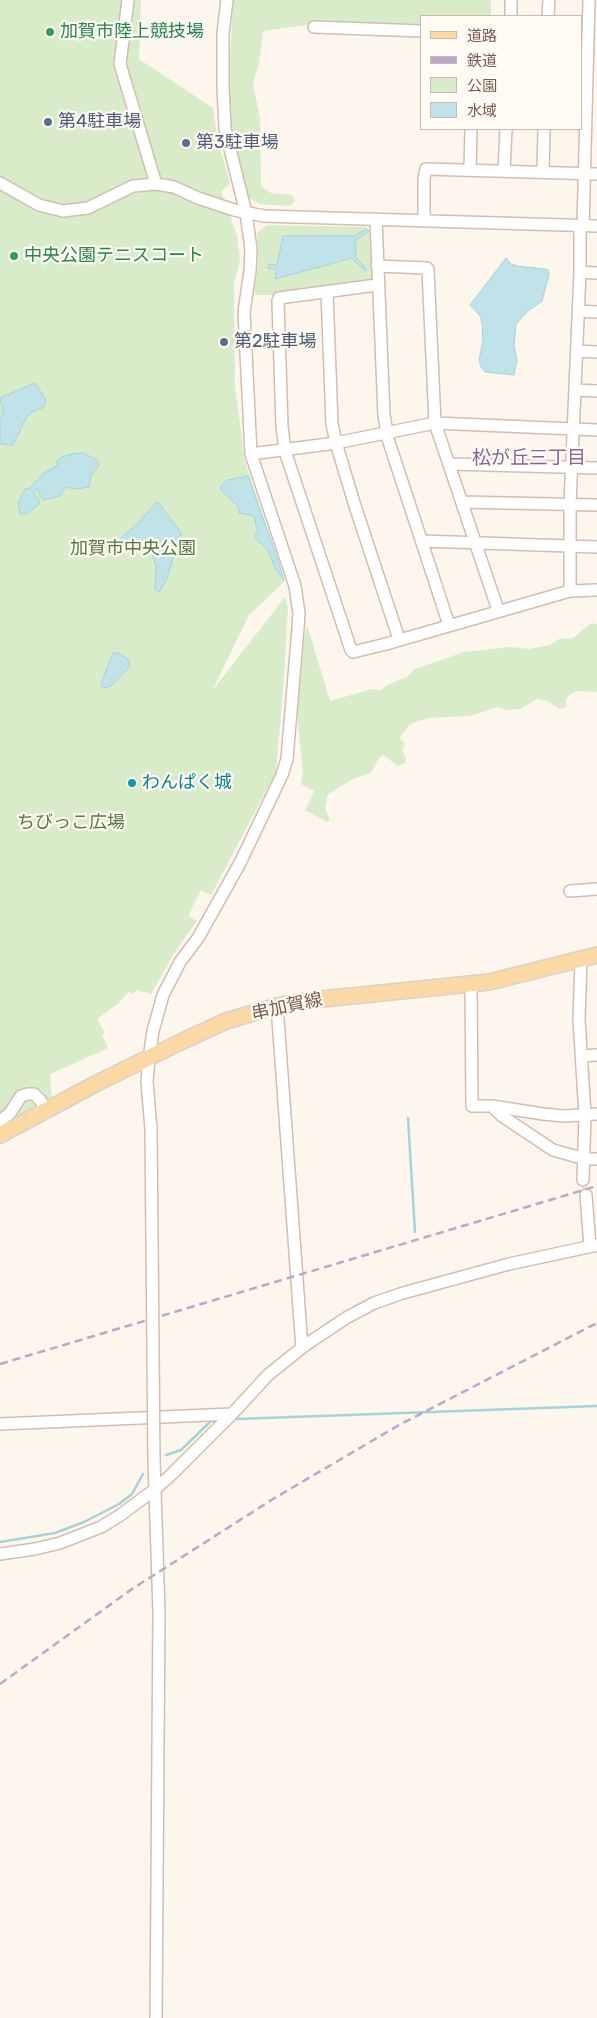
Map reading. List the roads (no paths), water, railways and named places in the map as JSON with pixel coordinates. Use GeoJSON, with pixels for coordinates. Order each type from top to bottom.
{"type":"FeatureCollection","features":[{"type":"Feature","properties":{"kind":"main road","name":"串加賀線"},"geometry":{"type":"LineString","coordinates":[[0,1135],[45,1110],[226,1021],[277,1006],[303,1001],[471,985],[519,976],[597,955]]}},
{"type":"Feature","properties":{"kind":"street"},"geometry":{"type":"LineString","coordinates":[[128,0],[120,64],[156,184]]}},
{"type":"Feature","properties":{"kind":"street"},"geometry":{"type":"LineString","coordinates":[[156,2018],[159,1612],[154,1490],[151,1129],[147,1081],[149,1058],[153,1031],[163,995],[180,962],[198,938],[240,863],[288,759],[299,613],[295,586],[251,454],[244,312],[251,249],[246,213],[225,129],[223,33],[226,0]]}},
{"type":"Feature","properties":{"kind":"street"},"geometry":{"type":"LineString","coordinates":[[511,0],[511,15]]}},
{"type":"Feature","properties":{"kind":"street"},"geometry":{"type":"LineString","coordinates":[[548,15],[549,0]]}},
{"type":"Feature","properties":{"kind":"street"},"geometry":{"type":"LineString","coordinates":[[570,591],[570,504],[584,174],[589,0]]}},
{"type":"Feature","properties":{"kind":"street"},"geometry":{"type":"LineString","coordinates":[[314,27],[420,31]]}},
{"type":"Feature","properties":{"kind":"street"},"geometry":{"type":"LineString","coordinates":[[470,170],[471,130]]}},
{"type":"Feature","properties":{"kind":"street"},"geometry":{"type":"LineString","coordinates":[[504,171],[506,130]]}},
{"type":"Feature","properties":{"kind":"street"},"geometry":{"type":"LineString","coordinates":[[543,172],[544,130]]}},
{"type":"Feature","properties":{"kind":"street"},"geometry":{"type":"LineString","coordinates":[[424,220],[424,178],[426,169],[597,174]]}},
{"type":"Feature","properties":{"kind":"street"},"geometry":{"type":"LineString","coordinates":[[0,183],[39,205],[68,211],[88,208],[133,186],[156,184],[174,187],[198,198],[246,213],[264,216],[597,226]]}},
{"type":"Feature","properties":{"kind":"street"},"geometry":{"type":"LineString","coordinates":[[376,219],[377,285],[384,415],[387,433],[392,456],[423,542],[449,625]]}},
{"type":"Feature","properties":{"kind":"street"},"geometry":{"type":"LineString","coordinates":[[377,266],[427,268],[428,270],[435,424],[498,610]]}},
{"type":"Feature","properties":{"kind":"street"},"geometry":{"type":"LineString","coordinates":[[580,272],[597,273]]}},
{"type":"Feature","properties":{"kind":"street"},"geometry":{"type":"LineString","coordinates":[[377,285],[279,298],[278,301],[282,426],[285,450],[351,650],[353,652],[570,591],[597,590]]}},
{"type":"Feature","properties":{"kind":"street"},"geometry":{"type":"LineString","coordinates":[[327,292],[332,424],[354,506],[400,639]]}},
{"type":"Feature","properties":{"kind":"street"},"geometry":{"type":"LineString","coordinates":[[578,311],[597,312]]}},
{"type":"Feature","properties":{"kind":"street"},"geometry":{"type":"LineString","coordinates":[[577,351],[597,352]]}},
{"type":"Feature","properties":{"kind":"street"},"geometry":{"type":"LineString","coordinates":[[575,390],[597,391]]}},
{"type":"Feature","properties":{"kind":"street"},"geometry":{"type":"LineString","coordinates":[[251,454],[336,443],[435,424],[597,430]]}},
{"type":"Feature","properties":{"kind":"street"},"geometry":{"type":"LineString","coordinates":[[450,464],[597,468]]}},
{"type":"Feature","properties":{"kind":"street"},"geometry":{"type":"LineString","coordinates":[[462,502],[597,506]]}},
{"type":"Feature","properties":{"kind":"street"},"geometry":{"type":"LineString","coordinates":[[423,542],[597,547]]}},
{"type":"Feature","properties":{"kind":"street"},"geometry":{"type":"LineString","coordinates":[[570,891],[597,889]]}},
{"type":"Feature","properties":{"kind":"street"},"geometry":{"type":"LineString","coordinates":[[581,959],[579,1019],[584,1115],[585,1159],[583,1180]]}},
{"type":"Feature","properties":{"kind":"street"},"geometry":{"type":"LineString","coordinates":[[471,985],[472,1106],[492,1106],[543,1114],[597,1114]]}},
{"type":"Feature","properties":{"kind":"street"},"geometry":{"type":"LineString","coordinates":[[277,1006],[280,1024],[302,1348]]}},
{"type":"Feature","properties":{"kind":"street"},"geometry":{"type":"LineString","coordinates":[[581,1056],[597,1055]]}},
{"type":"Feature","properties":{"kind":"street"},"geometry":{"type":"LineString","coordinates":[[0,1121],[10,1114],[22,1096],[28,1094],[34,1094],[41,1101],[45,1110]]}},
{"type":"Feature","properties":{"kind":"street"},"geometry":{"type":"LineString","coordinates":[[492,1106],[502,1116],[553,1150],[585,1159],[597,1159]]}},
{"type":"Feature","properties":{"kind":"street"},"geometry":{"type":"LineString","coordinates":[[0,1554],[35,1549],[83,1535],[119,1516],[154,1490],[232,1414],[268,1375],[302,1348],[346,1318],[374,1303],[403,1292],[509,1264],[594,1246],[586,1195]]}},
{"type":"Feature","properties":{"kind":"street"},"geometry":{"type":"LineString","coordinates":[[0,1424],[232,1414]]}},
{"type":"Feature","properties":{"kind":"water"},"geometry":{"type":"Polygon","coordinates":[[[366,229],[369,231],[355,241],[356,257],[367,270],[364,270],[352,258],[275,279],[277,270],[268,268],[269,264],[277,265],[283,236],[355,236],[366,229]]]}},
{"type":"Feature","properties":{"kind":"water"},"geometry":{"type":"Polygon","coordinates":[[[506,258],[511,264],[517,266],[548,270],[549,275],[542,301],[528,311],[516,324],[514,346],[517,361],[514,375],[485,372],[481,367],[479,360],[483,340],[481,317],[470,305],[506,258]]]}},
{"type":"Feature","properties":{"kind":"water"},"geometry":{"type":"Polygon","coordinates":[[[35,383],[46,400],[44,407],[32,412],[26,418],[13,445],[0,444],[0,422],[3,412],[0,398],[35,383]]]}},
{"type":"Feature","properties":{"kind":"water"},"geometry":{"type":"Polygon","coordinates":[[[84,453],[98,461],[99,465],[91,476],[89,487],[77,489],[65,487],[60,496],[43,500],[36,488],[33,493],[39,499],[39,504],[27,514],[20,514],[18,503],[25,489],[30,488],[44,473],[57,466],[57,461],[61,457],[84,453]]]}},
{"type":"Feature","properties":{"kind":"water"},"geometry":{"type":"Polygon","coordinates":[[[248,476],[284,580],[275,568],[268,550],[254,537],[258,530],[255,518],[251,515],[239,513],[238,506],[221,490],[221,486],[227,480],[248,476]]]}},
{"type":"Feature","properties":{"kind":"water"},"geometry":{"type":"Polygon","coordinates":[[[156,503],[159,503],[181,533],[166,581],[159,592],[155,589],[156,566],[151,552],[143,547],[127,547],[121,542],[121,538],[156,503]]]}},
{"type":"Feature","properties":{"kind":"water"},"geometry":{"type":"Polygon","coordinates":[[[113,653],[119,653],[129,660],[130,666],[111,686],[105,688],[101,685],[113,653]]]}},
{"type":"Feature","properties":{"kind":"waterway"},"geometry":{"type":"LineString","coordinates":[[408,1118],[415,1232]]}},
{"type":"Feature","properties":{"kind":"waterway"},"geometry":{"type":"LineString","coordinates":[[237,1419],[597,1406]]}},
{"type":"Feature","properties":{"kind":"waterway"},"geometry":{"type":"LineString","coordinates":[[166,1455],[181,1450],[212,1420]]}},
{"type":"Feature","properties":{"kind":"waterway"},"geometry":{"type":"LineString","coordinates":[[0,1542],[55,1533],[84,1522],[119,1504],[132,1494],[143,1474]]}},
{"type":"Feature","properties":{"kind":"railway"},"geometry":{"type":"LineString","coordinates":[[0,1364],[597,1186]]}},
{"type":"Feature","properties":{"kind":"railway"},"geometry":{"type":"LineString","coordinates":[[0,1684],[132,1589],[273,1499],[399,1425],[597,1323]]}},
{"type":"Feature","properties":{"kind":"place","name":"加賀市陸上競技場"},"geometry":{"type":"Point","coordinates":[50,32]}},
{"type":"Feature","properties":{"kind":"place","name":"第4駐車場"},"geometry":{"type":"Point","coordinates":[48,122]}},
{"type":"Feature","properties":{"kind":"place","name":"第3駐車場"},"geometry":{"type":"Point","coordinates":[186,143]}},
{"type":"Feature","properties":{"kind":"place","name":"中央公園テニスコート"},"geometry":{"type":"Point","coordinates":[14,256]}},
{"type":"Feature","properties":{"kind":"place","name":"第2駐車場"},"geometry":{"type":"Point","coordinates":[224,342]}},
{"type":"Feature","properties":{"kind":"place","name":"わんぱく城"},"geometry":{"type":"Point","coordinates":[132,783]}},
{"type":"Feature","properties":{"kind":"district","name":"松が丘三丁目"},"geometry":{"type":"Point","coordinates":[529,459]}},
{"type":"Feature","properties":{"kind":"park label","name":"加賀市中央公園"},"geometry":{"type":"Point","coordinates":[133,549]}},
{"type":"Feature","properties":{"kind":"park label","name":"ちびっこ広場"},"geometry":{"type":"Point","coordinates":[71,823]}}]}
